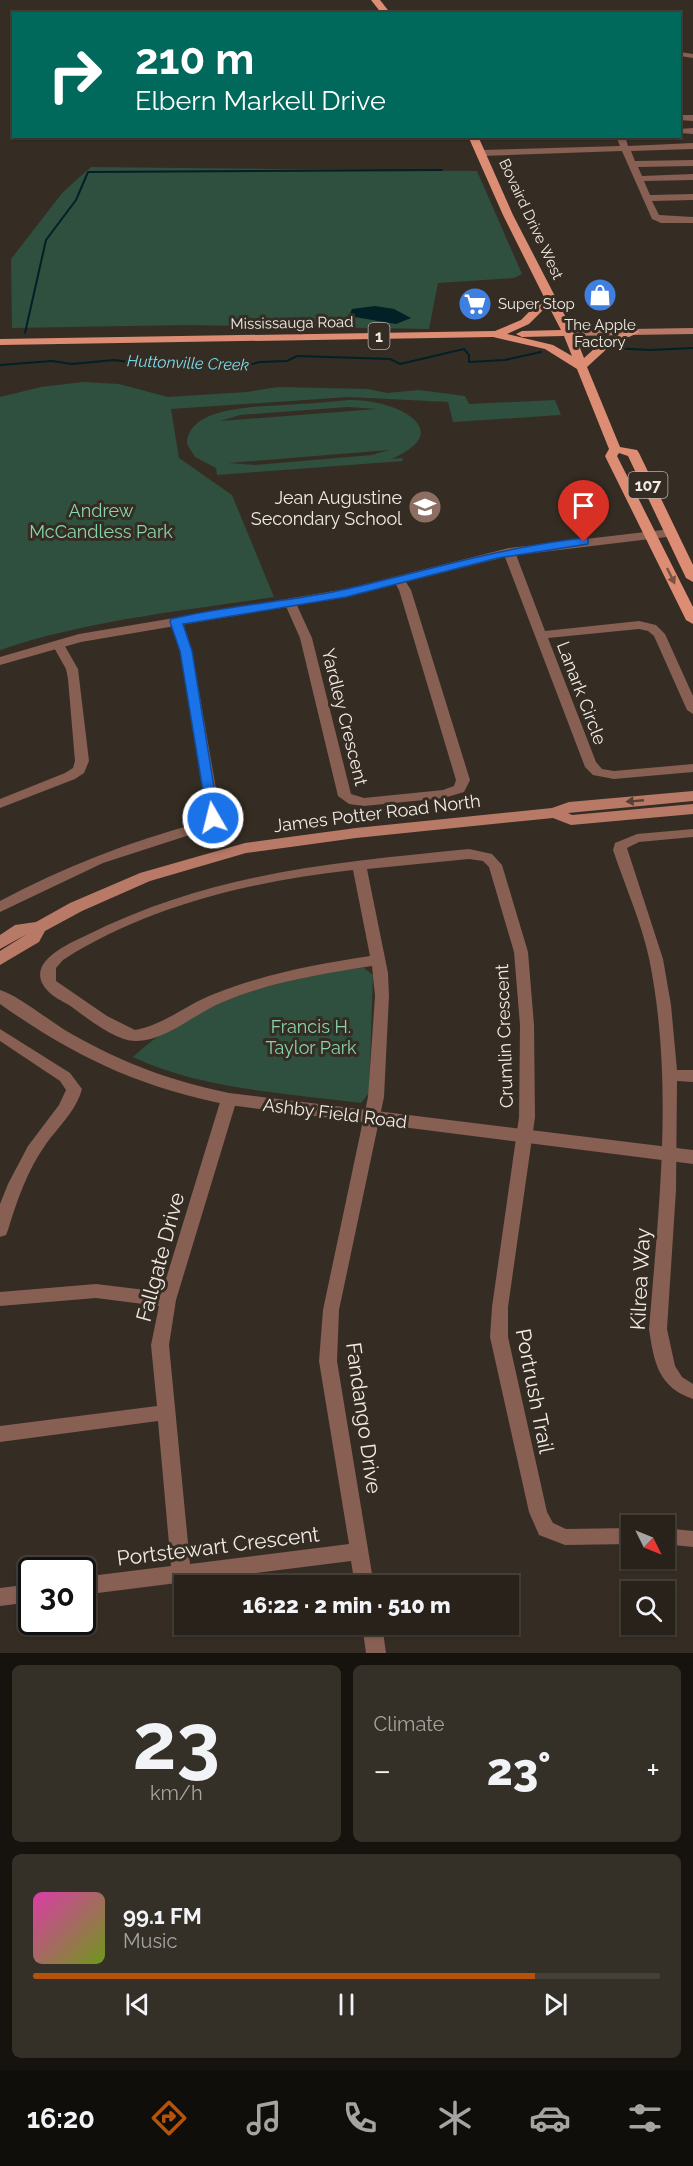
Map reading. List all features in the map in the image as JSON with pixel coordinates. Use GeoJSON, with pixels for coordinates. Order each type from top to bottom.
{"type":"FeatureCollection","features":[{"type":"Feature","properties":{"kind":"main road"},"geometry":{"type":"LineString","coordinates":[[375,0],[385,12]]}},
{"type":"Feature","properties":{"kind":"main road","name":"Bovaird Drive West"},"geometry":{"type":"LineString","coordinates":[[474,138],[508,215],[568,333],[615,449],[611,456],[693,620]]}},
{"type":"Feature","properties":{"kind":"main road"},"geometry":{"type":"LineString","coordinates":[[496,334],[525,322],[550,297]]}},
{"type":"Feature","properties":{"kind":"main road","name":"Mississauga Road"},"geometry":{"type":"LineString","coordinates":[[0,342],[693,331]]}},
{"type":"Feature","properties":{"kind":"main road"},"geometry":{"type":"LineString","coordinates":[[496,334],[549,347],[581,367],[607,343],[634,332]]}},
{"type":"Feature","properties":{"kind":"main road","name":"107"},"geometry":{"type":"LineString","coordinates":[[615,449],[633,453],[693,578]]}},
{"type":"Feature","properties":{"kind":"main road"},"geometry":{"type":"LineString","coordinates":[[554,813],[569,807],[693,795]]}},
{"type":"Feature","properties":{"kind":"main road"},"geometry":{"type":"LineString","coordinates":[[554,813],[571,820],[693,809]]}},
{"type":"Feature","properties":{"kind":"main road","name":"James Potter Road North"},"geometry":{"type":"LineString","coordinates":[[39,927],[76,907],[145,877],[182,864],[245,848],[554,813]]}},
{"type":"Feature","properties":{"kind":"main road"},"geometry":{"type":"LineString","coordinates":[[0,943],[21,929],[39,927]]}},
{"type":"Feature","properties":{"kind":"main road"},"geometry":{"type":"LineString","coordinates":[[0,959],[33,938],[39,927]]}},
{"type":"Feature","properties":{"kind":"street"},"geometry":{"type":"LineString","coordinates":[[621,138],[648,198],[652,213],[661,220],[693,220]]}},
{"type":"Feature","properties":{"kind":"street"},"geometry":{"type":"LineString","coordinates":[[482,153],[693,146]]}},
{"type":"Feature","properties":{"kind":"street"},"geometry":{"type":"LineString","coordinates":[[632,165],[693,164]]}},
{"type":"Feature","properties":{"kind":"street"},"geometry":{"type":"LineString","coordinates":[[639,179],[693,177]]}},
{"type":"Feature","properties":{"kind":"street"},"geometry":{"type":"LineString","coordinates":[[648,198],[693,197]]}},
{"type":"Feature","properties":{"kind":"street"},"geometry":{"type":"LineString","coordinates":[[0,661],[108,632],[291,604],[400,581],[539,546],[671,533]]}},
{"type":"Feature","properties":{"kind":"street","name":"Lanark Circle"},"geometry":{"type":"LineString","coordinates":[[509,552],[593,769],[614,775],[693,768]]}},
{"type":"Feature","properties":{"kind":"street","name":"Yardley Crescent"},"geometry":{"type":"LineString","coordinates":[[291,604],[308,644],[345,796],[354,801],[364,802],[444,794],[459,789],[463,780],[405,590],[400,581]]}},
{"type":"Feature","properties":{"kind":"street"},"geometry":{"type":"LineString","coordinates":[[0,907],[46,882],[105,856],[203,826],[211,820],[212,806],[186,651],[176,622]]}},
{"type":"Feature","properties":{"kind":"street","name":"Lanark Circle"},"geometry":{"type":"LineString","coordinates":[[541,635],[639,625],[652,628],[659,634],[693,710]]}},
{"type":"Feature","properties":{"kind":"street"},"geometry":{"type":"LineString","coordinates":[[0,804],[70,776],[81,767],[74,679],[72,669],[58,644]]}},
{"type":"Feature","properties":{"kind":"street","name":"Kilrea Way"},"geometry":{"type":"LineString","coordinates":[[693,833],[637,838],[620,846],[656,957],[669,1075],[670,1154],[658,1329],[667,1371],[678,1385],[693,1392]]}},
{"type":"Feature","properties":{"kind":"street","name":"Crumlin Crescent"},"geometry":{"type":"LineString","coordinates":[[359,865],[469,854],[483,856],[494,862],[516,934],[524,974],[527,1059],[524,1137]]}},
{"type":"Feature","properties":{"kind":"street"},"geometry":{"type":"LineString","coordinates":[[373,1118],[382,996],[380,960],[359,865],[257,879],[207,892],[163,907],[99,934],[55,959],[47,971],[48,980],[55,989],[117,1028],[135,1036],[152,1032],[200,1006],[245,988],[313,970],[380,960]]}},
{"type":"Feature","properties":{"kind":"street","name":"Ashby Field Road"},"geometry":{"type":"LineString","coordinates":[[0,996],[68,1039],[122,1068],[162,1084],[229,1099],[693,1157]]}},
{"type":"Feature","properties":{"kind":"street"},"geometry":{"type":"LineString","coordinates":[[0,1034],[65,1077],[74,1089],[73,1097],[50,1126],[24,1167],[0,1230]]}},
{"type":"Feature","properties":{"kind":"street"},"geometry":{"type":"LineString","coordinates":[[669,1075],[693,1076]]}},
{"type":"Feature","properties":{"kind":"street","name":"Fallgate Drive"},"geometry":{"type":"LineString","coordinates":[[181,1573],[160,1345],[168,1300],[229,1099]]}},
{"type":"Feature","properties":{"kind":"street","name":"Fandango Drive"},"geometry":{"type":"LineString","coordinates":[[363,1575],[328,1361],[328,1341],[331,1310],[373,1118]]}},
{"type":"Feature","properties":{"kind":"street","name":"Portrush Trail"},"geometry":{"type":"LineString","coordinates":[[524,1137],[500,1307],[499,1337],[538,1512],[546,1529],[565,1537],[621,1536]]}},
{"type":"Feature","properties":{"kind":"street"},"geometry":{"type":"LineString","coordinates":[[0,1299],[96,1291],[168,1300]]}},
{"type":"Feature","properties":{"kind":"street"},"geometry":{"type":"LineString","coordinates":[[0,1434],[165,1413]]}},
{"type":"Feature","properties":{"kind":"street"},"geometry":{"type":"LineString","coordinates":[[675,1537],[693,1539]]}},
{"type":"Feature","properties":{"kind":"street","name":"Portstewart Crescent"},"geometry":{"type":"LineString","coordinates":[[96,1584],[360,1551]]}},
{"type":"Feature","properties":{"kind":"street"},"geometry":{"type":"LineString","coordinates":[[0,1597],[18,1595]]}},
{"type":"Feature","properties":{"kind":"street"},"geometry":{"type":"LineString","coordinates":[[374,1635],[376,1653]]}},
{"type":"Feature","properties":{"kind":"green space"},"geometry":{"type":"Polygon","coordinates":[[[91,167],[477,171],[522,274],[514,278],[438,283],[429,329],[188,325],[12,328],[11,259],[63,192],[91,167]]]}},
{"type":"Feature","properties":{"kind":"green space","name":"Andrew McCandless Park"},"geometry":{"type":"Polygon","coordinates":[[[82,382],[119,384],[168,397],[247,392],[278,387],[368,389],[387,393],[419,390],[465,396],[469,404],[555,400],[561,415],[453,422],[448,402],[349,397],[171,409],[179,458],[232,495],[274,597],[101,624],[0,650],[0,397],[41,387],[82,382]]]}},
{"type":"Feature","properties":{"kind":"green space"},"geometry":{"type":"Polygon","coordinates":[[[349,400],[383,404],[399,410],[412,418],[420,427],[420,437],[411,448],[391,459],[402,458],[403,461],[217,475],[216,468],[195,457],[187,444],[190,431],[198,422],[225,411],[349,400]],[[348,407],[240,415],[220,421],[377,409],[348,407]],[[389,450],[229,463],[255,465],[372,455],[389,450]]]}},
{"type":"Feature","properties":{"kind":"green space","name":"Francis H. Taylor Park"},"geometry":{"type":"Polygon","coordinates":[[[364,968],[373,975],[369,1093],[361,1103],[245,1089],[188,1077],[133,1057],[173,1026],[219,1003],[268,986],[341,970],[364,968]]]}},
{"type":"Feature","properties":{"kind":"water"},"geometry":{"type":"Polygon","coordinates":[[[375,306],[394,309],[411,318],[396,324],[349,316],[352,309],[375,306]]]}},
{"type":"Feature","properties":{"kind":"waterway"},"geometry":{"type":"LineString","coordinates":[[25,333],[46,240],[76,200],[88,172],[442,170]]}},
{"type":"Feature","properties":{"kind":"waterway"},"geometry":{"type":"LineString","coordinates":[[612,348],[650,350],[693,348]]}},
{"type":"Feature","properties":{"kind":"waterway","name":"Huttonville Creek"},"geometry":{"type":"LineString","coordinates":[[0,365],[52,361],[72,364],[114,360],[129,362],[158,360],[240,367],[260,362],[287,361],[297,356],[390,359],[400,364],[464,349],[469,355],[469,362],[505,360],[541,352]]}},
{"type":"Feature","properties":{"kind":"place","name":"The Apple Factory"},"geometry":{"type":"Point","coordinates":[600,295]}},
{"type":"Feature","properties":{"kind":"place","name":"Super Stop"},"geometry":{"type":"Point","coordinates":[475,304]}},
{"type":"Feature","properties":{"kind":"place","name":"Jean Augustine Secondary School"},"geometry":{"type":"Point","coordinates":[425,507]}},
{"type":"Feature","properties":{"kind":"route"},"geometry":{"type":"LineString","coordinates":[[213,818],[186,651],[176,622],[346,593],[400,581],[497,554],[539,546],[584,542]]}}]}
